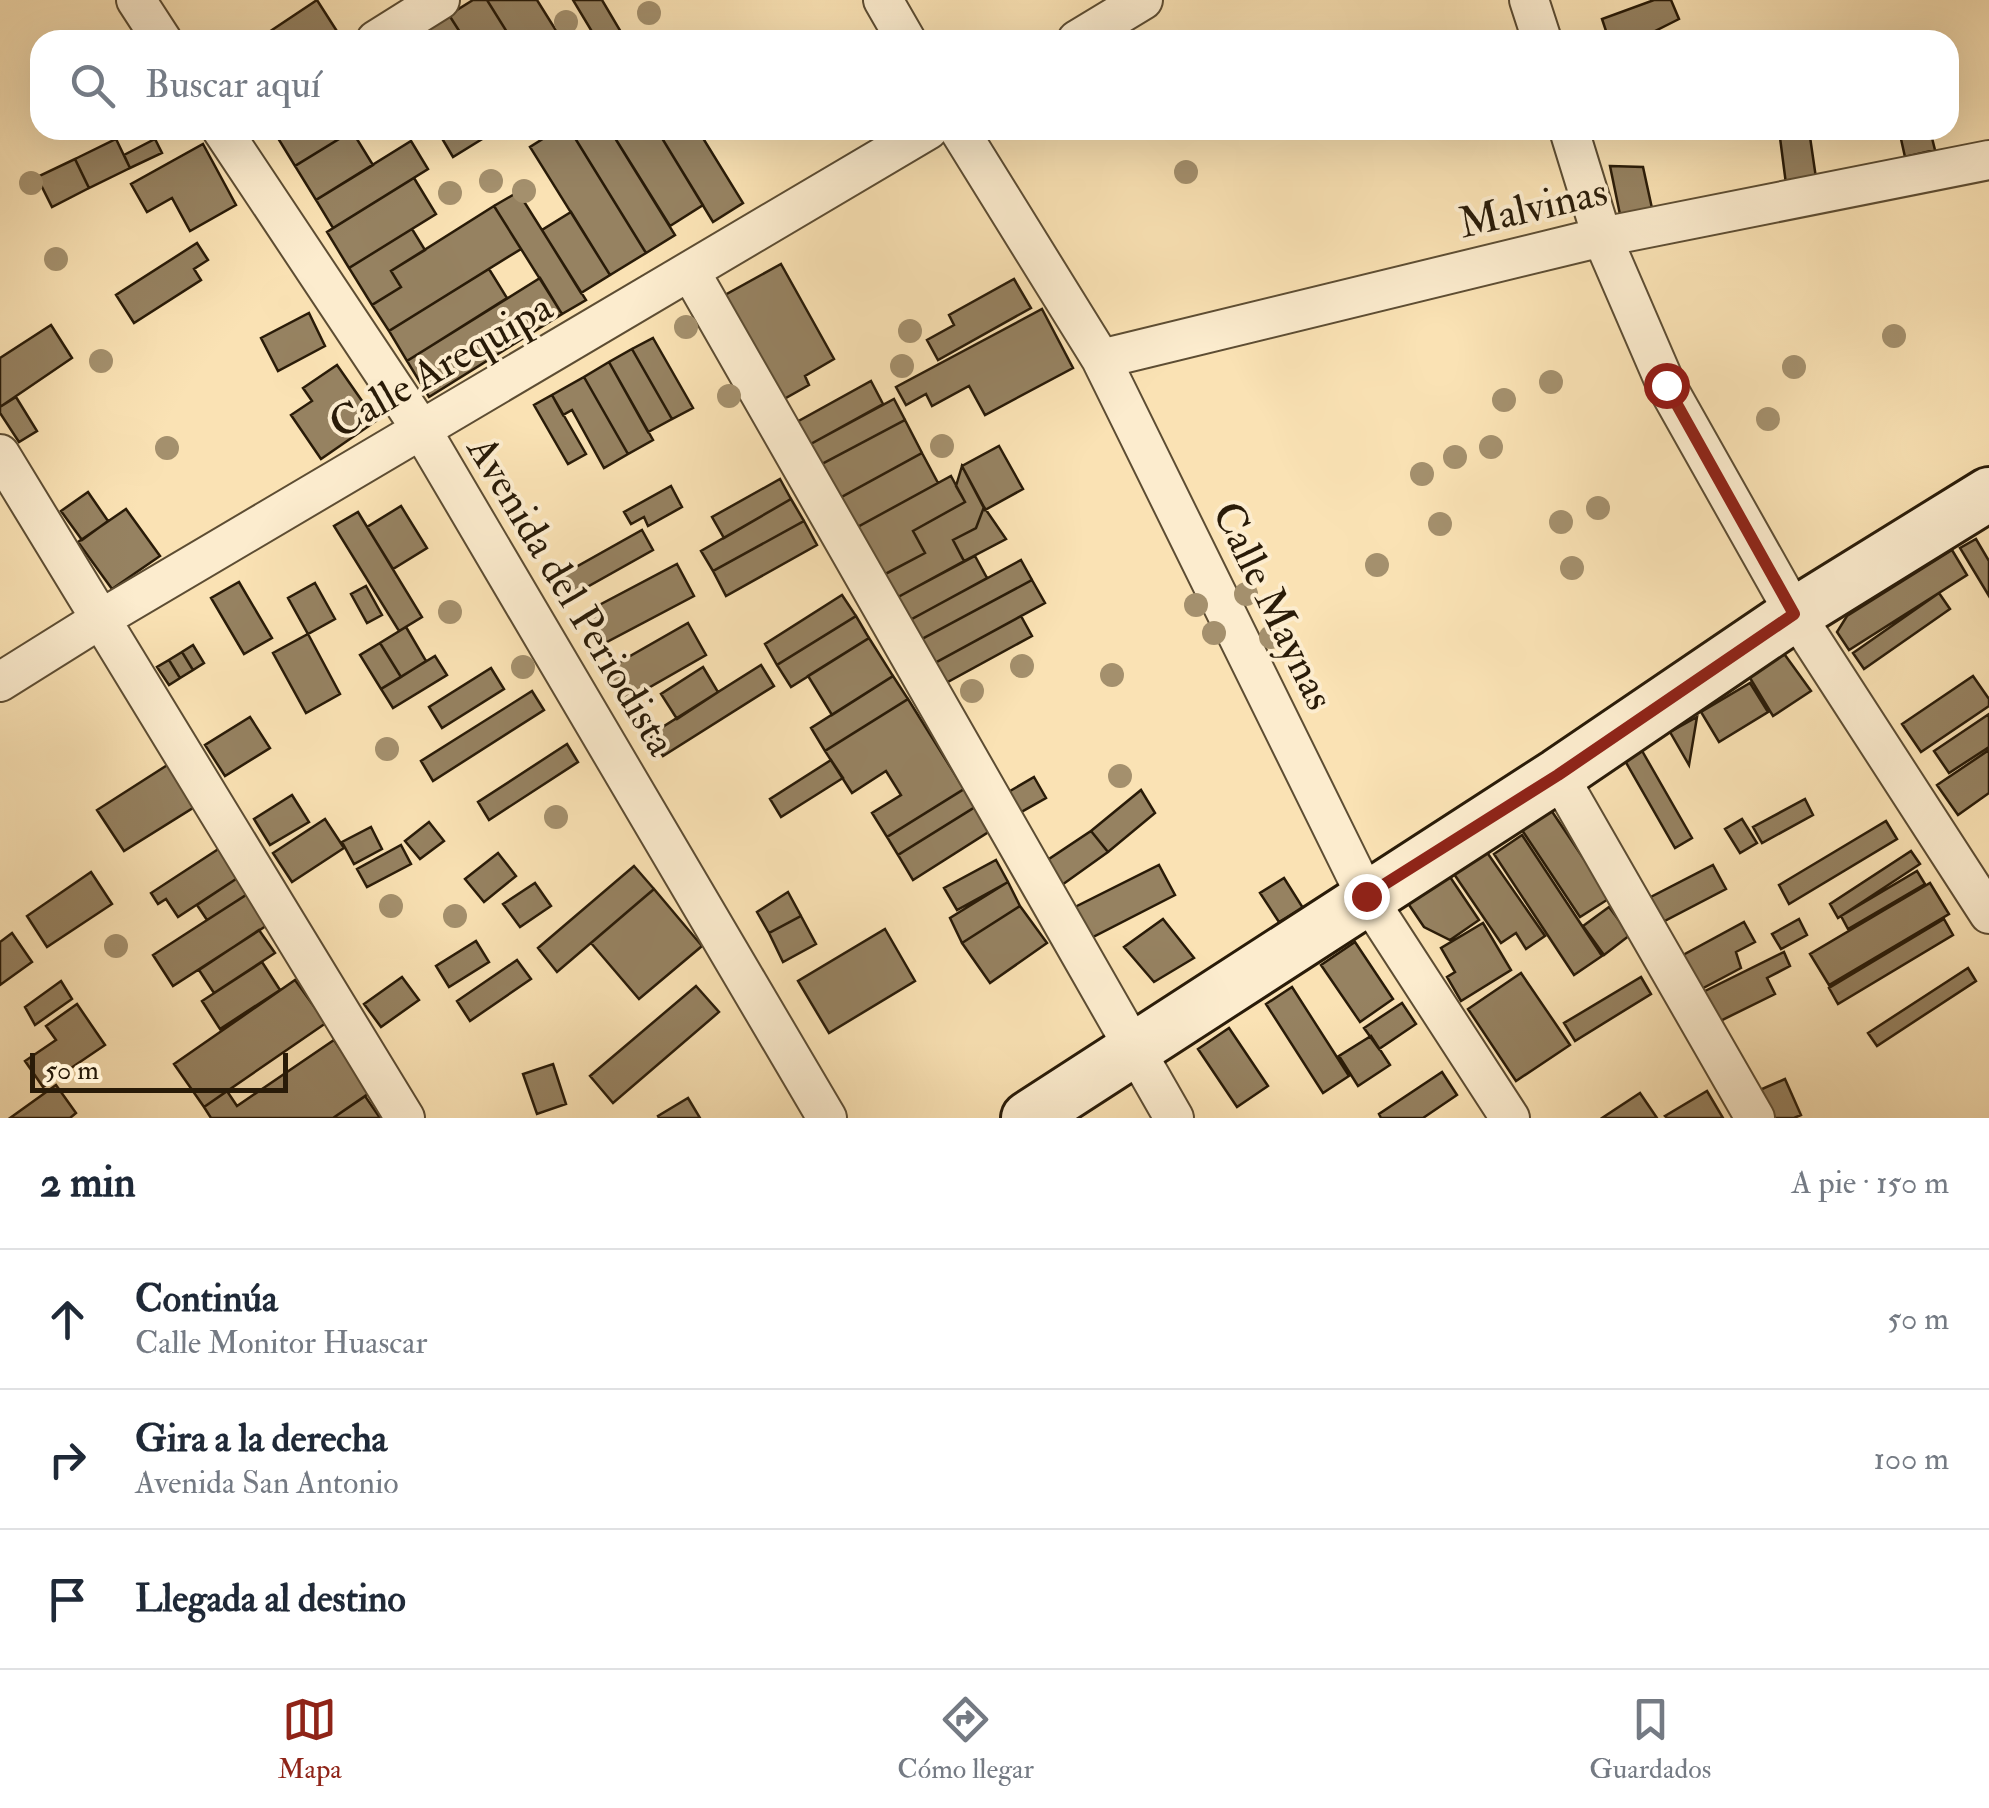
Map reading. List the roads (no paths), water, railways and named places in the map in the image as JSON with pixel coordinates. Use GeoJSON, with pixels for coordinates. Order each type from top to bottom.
{"type":"FeatureCollection","features":[{"type":"Feature","properties":{"kind":"main road"},"geometry":{"type":"LineString","coordinates":[[1028,1118],[1558,775],[1794,614],[1989,494]]}},
{"type":"Feature","properties":{"kind":"street"},"geometry":{"type":"LineString","coordinates":[[136,0],[156,30]]}},
{"type":"Feature","properties":{"kind":"street"},"geometry":{"type":"LineString","coordinates":[[392,30],[440,0]]}},
{"type":"Feature","properties":{"kind":"street"},"geometry":{"type":"LineString","coordinates":[[883,0],[900,30]]}},
{"type":"Feature","properties":{"kind":"street"},"geometry":{"type":"LineString","coordinates":[[1094,30],[1143,0]]}},
{"type":"Feature","properties":{"kind":"street"},"geometry":{"type":"LineString","coordinates":[[1529,0],[1539,30]]}},
{"type":"Feature","properties":{"kind":"street","name":"Avenida del Periodista"},"geometry":{"type":"LineString","coordinates":[[231,140],[421,429],[827,1118]]}},
{"type":"Feature","properties":{"kind":"street","name":"Calle Arequipa"},"geometry":{"type":"LineString","coordinates":[[0,682],[911,140]]}},
{"type":"Feature","properties":{"kind":"street","name":"Calle Maynas"},"geometry":{"type":"LineString","coordinates":[[965,140],[1100,359],[1366,896],[1510,1118]]}},
{"type":"Feature","properties":{"kind":"street"},"geometry":{"type":"LineString","coordinates":[[1573,140],[1602,237],[1666,385],[1794,614],[1989,914]]}},
{"type":"Feature","properties":{"kind":"street","name":"Malvinas"},"geometry":{"type":"LineString","coordinates":[[1100,359],[1602,237],[1989,160]]}},
{"type":"Feature","properties":{"kind":"street"},"geometry":{"type":"LineString","coordinates":[[691,273],[1174,1118]]}},
{"type":"Feature","properties":{"kind":"street"},"geometry":{"type":"LineString","coordinates":[[0,454],[405,1118]]}},
{"type":"Feature","properties":{"kind":"street"},"geometry":{"type":"LineString","coordinates":[[1558,775],[1755,1118]]}}]}
